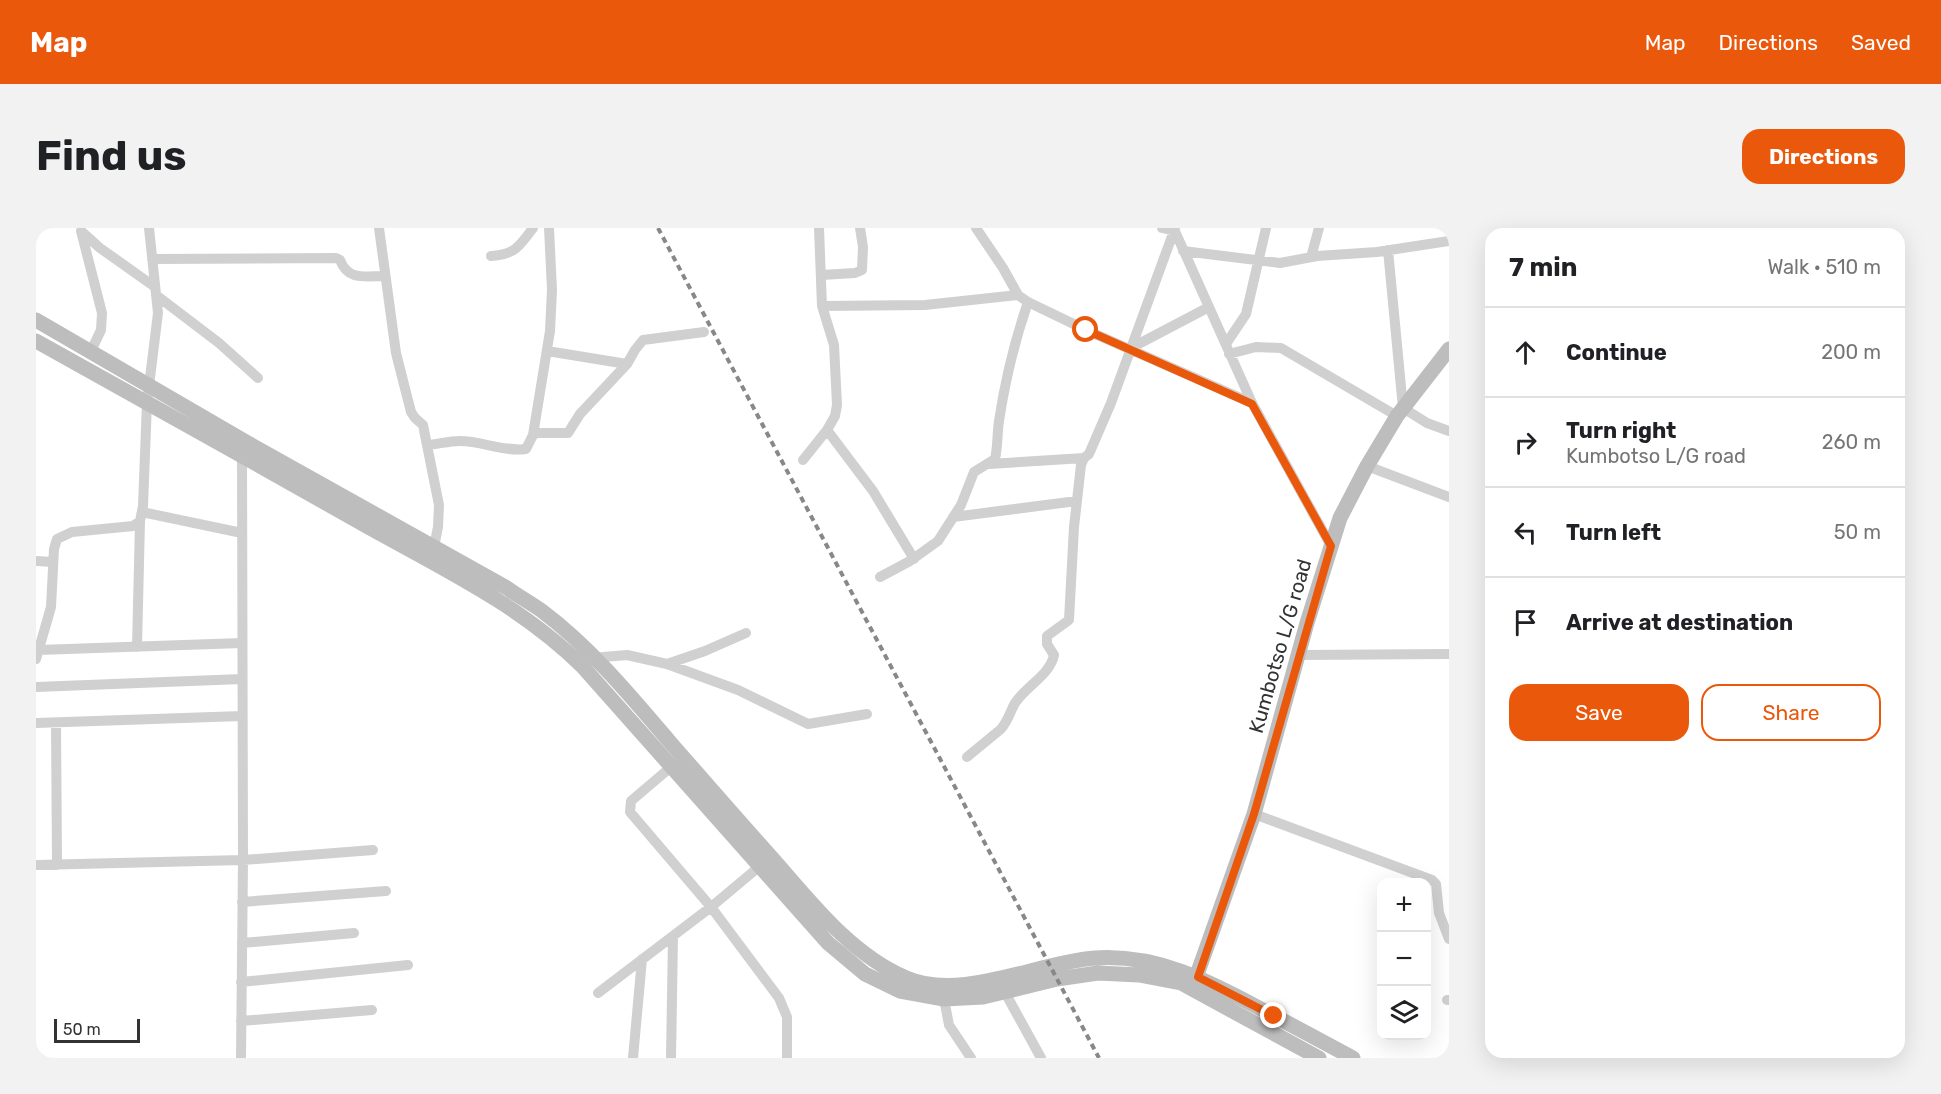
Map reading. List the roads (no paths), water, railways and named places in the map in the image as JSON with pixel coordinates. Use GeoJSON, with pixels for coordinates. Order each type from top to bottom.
{"type":"FeatureCollection","features":[{"type":"Feature","properties":{"kind":"main road"},"geometry":{"type":"LineString","coordinates":[[36,320],[246,442],[507,588],[542,611],[629,694],[734,816],[824,915],[846,939],[872,960],[908,979],[935,985],[981,983],[1001,986]]}},
{"type":"Feature","properties":{"kind":"main road"},"geometry":{"type":"LineString","coordinates":[[36,341],[242,455],[533,623],[563,646],[583,666],[828,943],[865,974],[900,991],[944,999],[983,997],[1001,986],[1095,958],[1162,964],[1319,1058]]}},
{"type":"Feature","properties":{"kind":"main road","name":"Kumbotso L/G road"},"geometry":{"type":"LineString","coordinates":[[1195,982],[1254,814],[1340,518],[1367,466],[1400,412],[1449,349]]}},
{"type":"Feature","properties":{"kind":"main road"},"geometry":{"type":"LineString","coordinates":[[1195,982],[1353,1058]]}},
{"type":"Feature","properties":{"kind":"street"},"geometry":{"type":"LineString","coordinates":[[137,646],[147,402],[158,313],[149,228]]}},
{"type":"Feature","properties":{"kind":"street"},"geometry":{"type":"LineString","coordinates":[[379,228],[396,353],[411,412],[423,425],[439,505],[434,547]]}},
{"type":"Feature","properties":{"kind":"street"},"geometry":{"type":"LineString","coordinates":[[491,256],[505,255],[517,248],[533,228]]}},
{"type":"Feature","properties":{"kind":"street"},"geometry":{"type":"LineString","coordinates":[[427,445],[462,441],[499,448],[526,449],[530,444],[548,351],[552,290],[549,228]]}},
{"type":"Feature","properties":{"kind":"street"},"geometry":{"type":"LineString","coordinates":[[802,460],[827,430],[835,416],[834,345],[822,306],[819,228]]}},
{"type":"Feature","properties":{"kind":"street"},"geometry":{"type":"LineString","coordinates":[[821,275],[855,273],[862,270],[863,247],[860,228]]}},
{"type":"Feature","properties":{"kind":"street"},"geometry":{"type":"LineString","coordinates":[[976,228],[1018,295],[1028,302],[1252,404]]}},
{"type":"Feature","properties":{"kind":"street"},"geometry":{"type":"LineString","coordinates":[[1162,228],[1175,229]]}},
{"type":"Feature","properties":{"kind":"street"},"geometry":{"type":"LineString","coordinates":[[1228,349],[1246,314],[1266,228]]}},
{"type":"Feature","properties":{"kind":"street"},"geometry":{"type":"LineString","coordinates":[[1311,257],[1318,228]]}},
{"type":"Feature","properties":{"kind":"street"},"geometry":{"type":"LineString","coordinates":[[1175,229],[1252,404],[1331,546]]}},
{"type":"Feature","properties":{"kind":"street"},"geometry":{"type":"LineString","coordinates":[[988,464],[1084,458],[1089,454],[1175,229]]}},
{"type":"Feature","properties":{"kind":"street"},"geometry":{"type":"LineString","coordinates":[[79,230],[258,378]]}},
{"type":"Feature","properties":{"kind":"street"},"geometry":{"type":"LineString","coordinates":[[79,230],[102,313],[101,330],[91,351]]}},
{"type":"Feature","properties":{"kind":"street"},"geometry":{"type":"LineString","coordinates":[[1183,251],[1280,263],[1311,257],[1388,250],[1449,241]]}},
{"type":"Feature","properties":{"kind":"street"},"geometry":{"type":"LineString","coordinates":[[1388,250],[1400,412]]}},
{"type":"Feature","properties":{"kind":"street"},"geometry":{"type":"LineString","coordinates":[[152,259],[336,258],[340,260],[347,272],[353,275],[385,276]]}},
{"type":"Feature","properties":{"kind":"street"},"geometry":{"type":"LineString","coordinates":[[822,306],[925,305],[1018,295]]}},
{"type":"Feature","properties":{"kind":"street"},"geometry":{"type":"LineString","coordinates":[[880,577],[914,559],[938,541],[961,504],[974,472],[995,459],[998,448],[998,423],[1019,329],[1028,302]]}},
{"type":"Feature","properties":{"kind":"street"},"geometry":{"type":"LineString","coordinates":[[1129,349],[1209,307]]}},
{"type":"Feature","properties":{"kind":"street"},"geometry":{"type":"LineString","coordinates":[[533,435],[568,433],[580,414],[627,364],[643,340],[704,332]]}},
{"type":"Feature","properties":{"kind":"street"},"geometry":{"type":"LineString","coordinates":[[1228,349],[1281,348],[1400,412],[1449,431]]}},
{"type":"Feature","properties":{"kind":"street"},"geometry":{"type":"LineString","coordinates":[[548,351],[627,364]]}},
{"type":"Feature","properties":{"kind":"street"},"geometry":{"type":"LineString","coordinates":[[827,430],[873,491],[914,559]]}},
{"type":"Feature","properties":{"kind":"street"},"geometry":{"type":"LineString","coordinates":[[241,1058],[242,455]]}},
{"type":"Feature","properties":{"kind":"street"},"geometry":{"type":"LineString","coordinates":[[968,758],[1006,723],[1015,703],[1052,661],[1053,655],[1047,644],[1047,636],[1069,620],[1077,501],[1084,458]]}},
{"type":"Feature","properties":{"kind":"street"},"geometry":{"type":"LineString","coordinates":[[1367,466],[1449,496]]}},
{"type":"Feature","properties":{"kind":"street"},"geometry":{"type":"LineString","coordinates":[[953,517],[1077,501]]}},
{"type":"Feature","properties":{"kind":"street"},"geometry":{"type":"LineString","coordinates":[[141,516],[242,533]]}},
{"type":"Feature","properties":{"kind":"street"},"geometry":{"type":"LineString","coordinates":[[141,516],[133,526],[72,532],[57,539],[54,549],[51,608],[37,655],[137,646],[242,643]]}},
{"type":"Feature","properties":{"kind":"street"},"geometry":{"type":"LineString","coordinates":[[36,561],[53,562]]}},
{"type":"Feature","properties":{"kind":"street"},"geometry":{"type":"LineString","coordinates":[[667,663],[705,651],[746,633]]}},
{"type":"Feature","properties":{"kind":"street"},"geometry":{"type":"LineString","coordinates":[[1299,654],[1449,654]]}},
{"type":"Feature","properties":{"kind":"street"},"geometry":{"type":"LineString","coordinates":[[592,658],[627,655],[667,663],[738,690],[808,724],[867,714]]}},
{"type":"Feature","properties":{"kind":"street"},"geometry":{"type":"LineString","coordinates":[[36,687],[242,680]]}},
{"type":"Feature","properties":{"kind":"street"},"geometry":{"type":"LineString","coordinates":[[36,723],[242,716]]}},
{"type":"Feature","properties":{"kind":"street"},"geometry":{"type":"LineString","coordinates":[[56,723],[57,865]]}},
{"type":"Feature","properties":{"kind":"street"},"geometry":{"type":"LineString","coordinates":[[670,766],[631,801],[630,812],[711,907],[784,1007],[787,1017],[787,1058]]}},
{"type":"Feature","properties":{"kind":"street"},"geometry":{"type":"LineString","coordinates":[[1254,814],[1432,880],[1436,884],[1439,913],[1449,939]]}},
{"type":"Feature","properties":{"kind":"street"},"geometry":{"type":"LineString","coordinates":[[36,865],[243,860],[373,850]]}},
{"type":"Feature","properties":{"kind":"street"},"geometry":{"type":"LineString","coordinates":[[598,993],[711,907],[759,866]]}},
{"type":"Feature","properties":{"kind":"street"},"geometry":{"type":"LineString","coordinates":[[242,902],[386,891]]}},
{"type":"Feature","properties":{"kind":"street"},"geometry":{"type":"LineString","coordinates":[[242,943],[354,933]]}},
{"type":"Feature","properties":{"kind":"street"},"geometry":{"type":"LineString","coordinates":[[671,1058],[673,936]]}},
{"type":"Feature","properties":{"kind":"street"},"geometry":{"type":"LineString","coordinates":[[633,1058],[642,959]]}},
{"type":"Feature","properties":{"kind":"street"},"geometry":{"type":"LineString","coordinates":[[241,982],[408,965]]}},
{"type":"Feature","properties":{"kind":"street"},"geometry":{"type":"LineString","coordinates":[[1001,986],[1041,1058]]}},
{"type":"Feature","properties":{"kind":"street"},"geometry":{"type":"LineString","coordinates":[[944,999],[949,1025],[971,1058]]}},
{"type":"Feature","properties":{"kind":"street"},"geometry":{"type":"LineString","coordinates":[[241,1021],[372,1010]]}},
{"type":"Feature","properties":{"kind":"railway"},"geometry":{"type":"LineString","coordinates":[[658,228],[1099,1058]]}}]}
